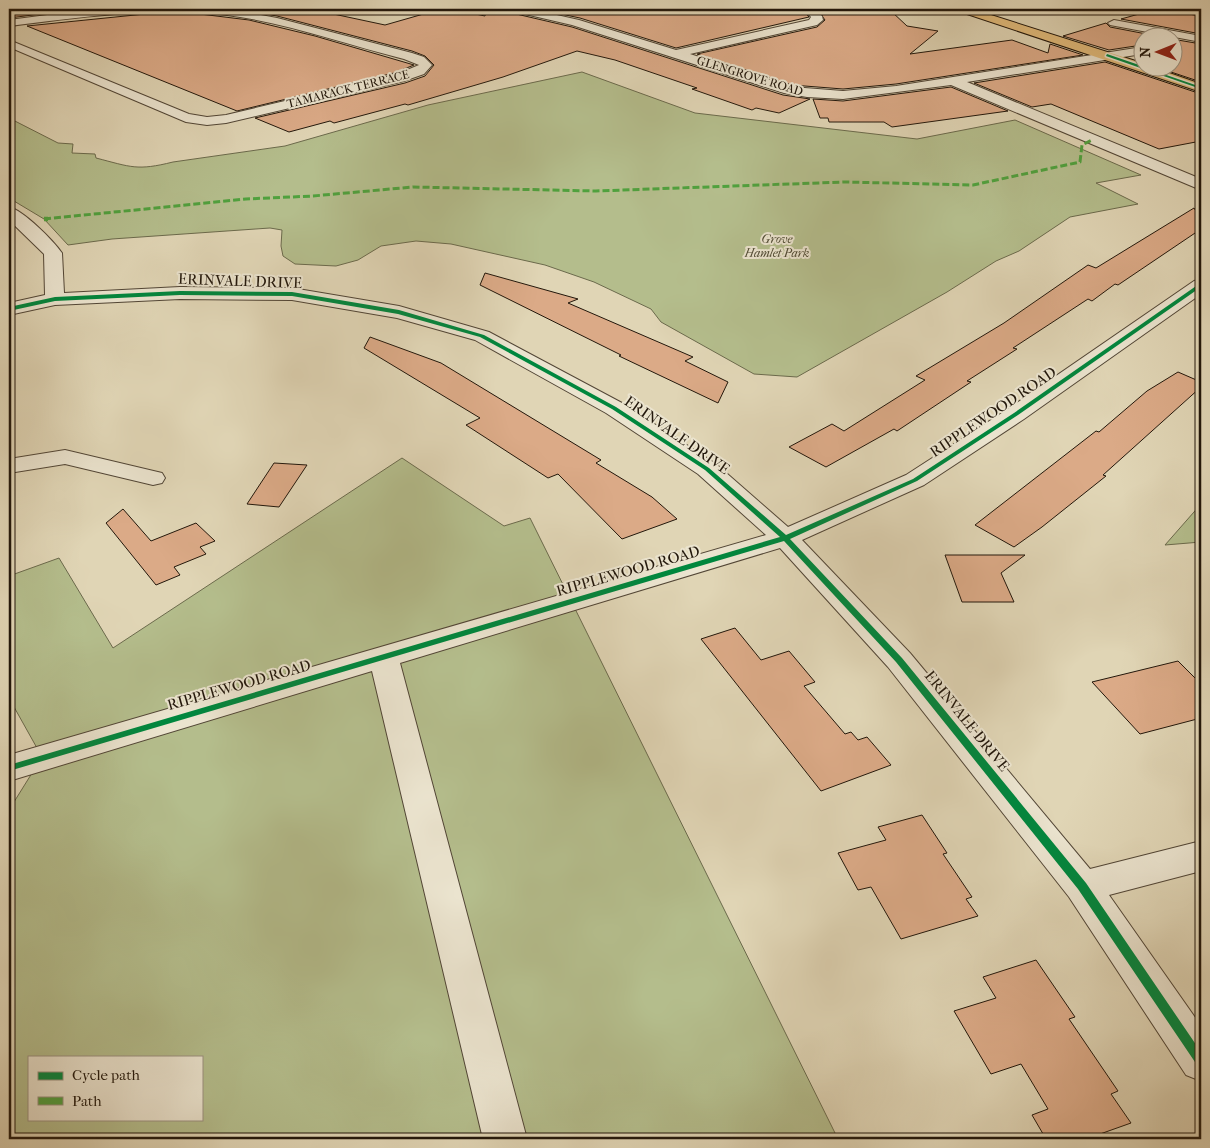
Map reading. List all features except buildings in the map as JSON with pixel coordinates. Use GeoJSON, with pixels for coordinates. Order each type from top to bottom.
{"type":"FeatureCollection","features":[{"type":"Feature","properties":{"kind":"main road"},"geometry":{"type":"LineString","coordinates":[[962,9],[1107,55],[1201,88]]}},
{"type":"Feature","properties":{"kind":"street","name":"GLENGROVE ROAD"},"geometry":{"type":"LineString","coordinates":[[516,9],[575,22],[789,90],[826,96],[858,95],[1090,60],[1132,51]]}},
{"type":"Feature","properties":{"kind":"street"},"geometry":{"type":"LineString","coordinates":[[678,54],[804,26],[817,20],[817,16],[809,9]]}},
{"type":"Feature","properties":{"kind":"street","name":"TAMARACK TERRACE"},"geometry":{"type":"LineString","coordinates":[[9,23],[84,13],[133,10],[232,14],[264,19],[408,56],[420,60],[426,65],[420,71],[390,80],[226,118],[198,121],[186,118],[9,43]]}},
{"type":"Feature","properties":{"kind":"street"},"geometry":{"type":"LineString","coordinates":[[1114,23],[1201,40]]}},
{"type":"Feature","properties":{"kind":"street"},"geometry":{"type":"LineString","coordinates":[[1182,43],[1201,40]]}},
{"type":"Feature","properties":{"kind":"street"},"geometry":{"type":"LineString","coordinates":[[953,81],[1201,186]]}},
{"type":"Feature","properties":{"kind":"street"},"geometry":{"type":"LineString","coordinates":[[9,212],[53,253],[55,299]]}},
{"type":"Feature","properties":{"kind":"street","name":"RIPPLEWOOD ROAD"},"geometry":{"type":"LineString","coordinates":[[9,768],[785,538],[915,480],[1016,414],[1201,285]]}},
{"type":"Feature","properties":{"kind":"street","name":"ERINVALE DRIVE"},"geometry":{"type":"LineString","coordinates":[[9,309],[55,299],[180,293],[292,294],[399,312],[482,336],[614,408],[707,469],[785,538],[900,660],[1082,886],[1201,1060]]}},
{"type":"Feature","properties":{"kind":"street"},"geometry":{"type":"LineString","coordinates":[[9,466],[65,457],[153,478]]}},
{"type":"Feature","properties":{"kind":"street"},"geometry":{"type":"LineString","coordinates":[[384,657],[505,1139]]}},
{"type":"Feature","properties":{"kind":"street"},"geometry":{"type":"LineString","coordinates":[[1082,886],[1201,856]]}},
{"type":"Feature","properties":{"kind":"green space","name":"Grove Hamlet Park"},"geometry":{"type":"Polygon","coordinates":[[[582,72],[695,113],[917,139],[1015,120],[1141,175],[1096,183],[1138,204],[1070,217],[1019,251],[996,261],[947,292],[797,377],[754,374],[661,322],[651,309],[594,282],[545,265],[451,244],[416,241],[381,246],[358,260],[336,266],[295,264],[283,256],[281,246],[282,230],[270,228],[112,239],[68,245],[44,219],[9,198],[9,118],[58,143],[73,144],[72,153],[95,154],[96,158],[126,166],[142,167],[285,146],[428,105],[582,72]]]}},
{"type":"Feature","properties":{"kind":"green space"},"geometry":{"type":"Polygon","coordinates":[[[402,458],[504,526],[530,518],[838,1139],[9,1139],[9,810],[42,757],[9,698],[9,576],[59,558],[113,648],[402,458]]]}},
{"type":"Feature","properties":{"kind":"green space"},"geometry":{"type":"Polygon","coordinates":[[[1201,504],[1201,542],[1165,545],[1201,504]]]}},
{"type":"Feature","properties":{"kind":"marked path"},"geometry":{"type":"LineString","coordinates":[[44,219],[246,199],[313,196],[413,187],[596,191],[845,182],[973,185],[1080,162],[1082,145],[1092,140]]}},
{"type":"Feature","properties":{"kind":"cycle path"},"geometry":{"type":"LineString","coordinates":[[1107,55],[1201,88]]}},
{"type":"Feature","properties":{"kind":"cycle path"},"geometry":{"type":"LineString","coordinates":[[9,768],[785,538],[915,480],[1016,414],[1201,285]]}},
{"type":"Feature","properties":{"kind":"cycle path"},"geometry":{"type":"LineString","coordinates":[[9,309],[55,299],[180,293],[292,294],[399,312],[482,336],[614,408],[707,469],[764,519],[785,538],[899,660],[1082,886],[1201,1061]]}}]}
